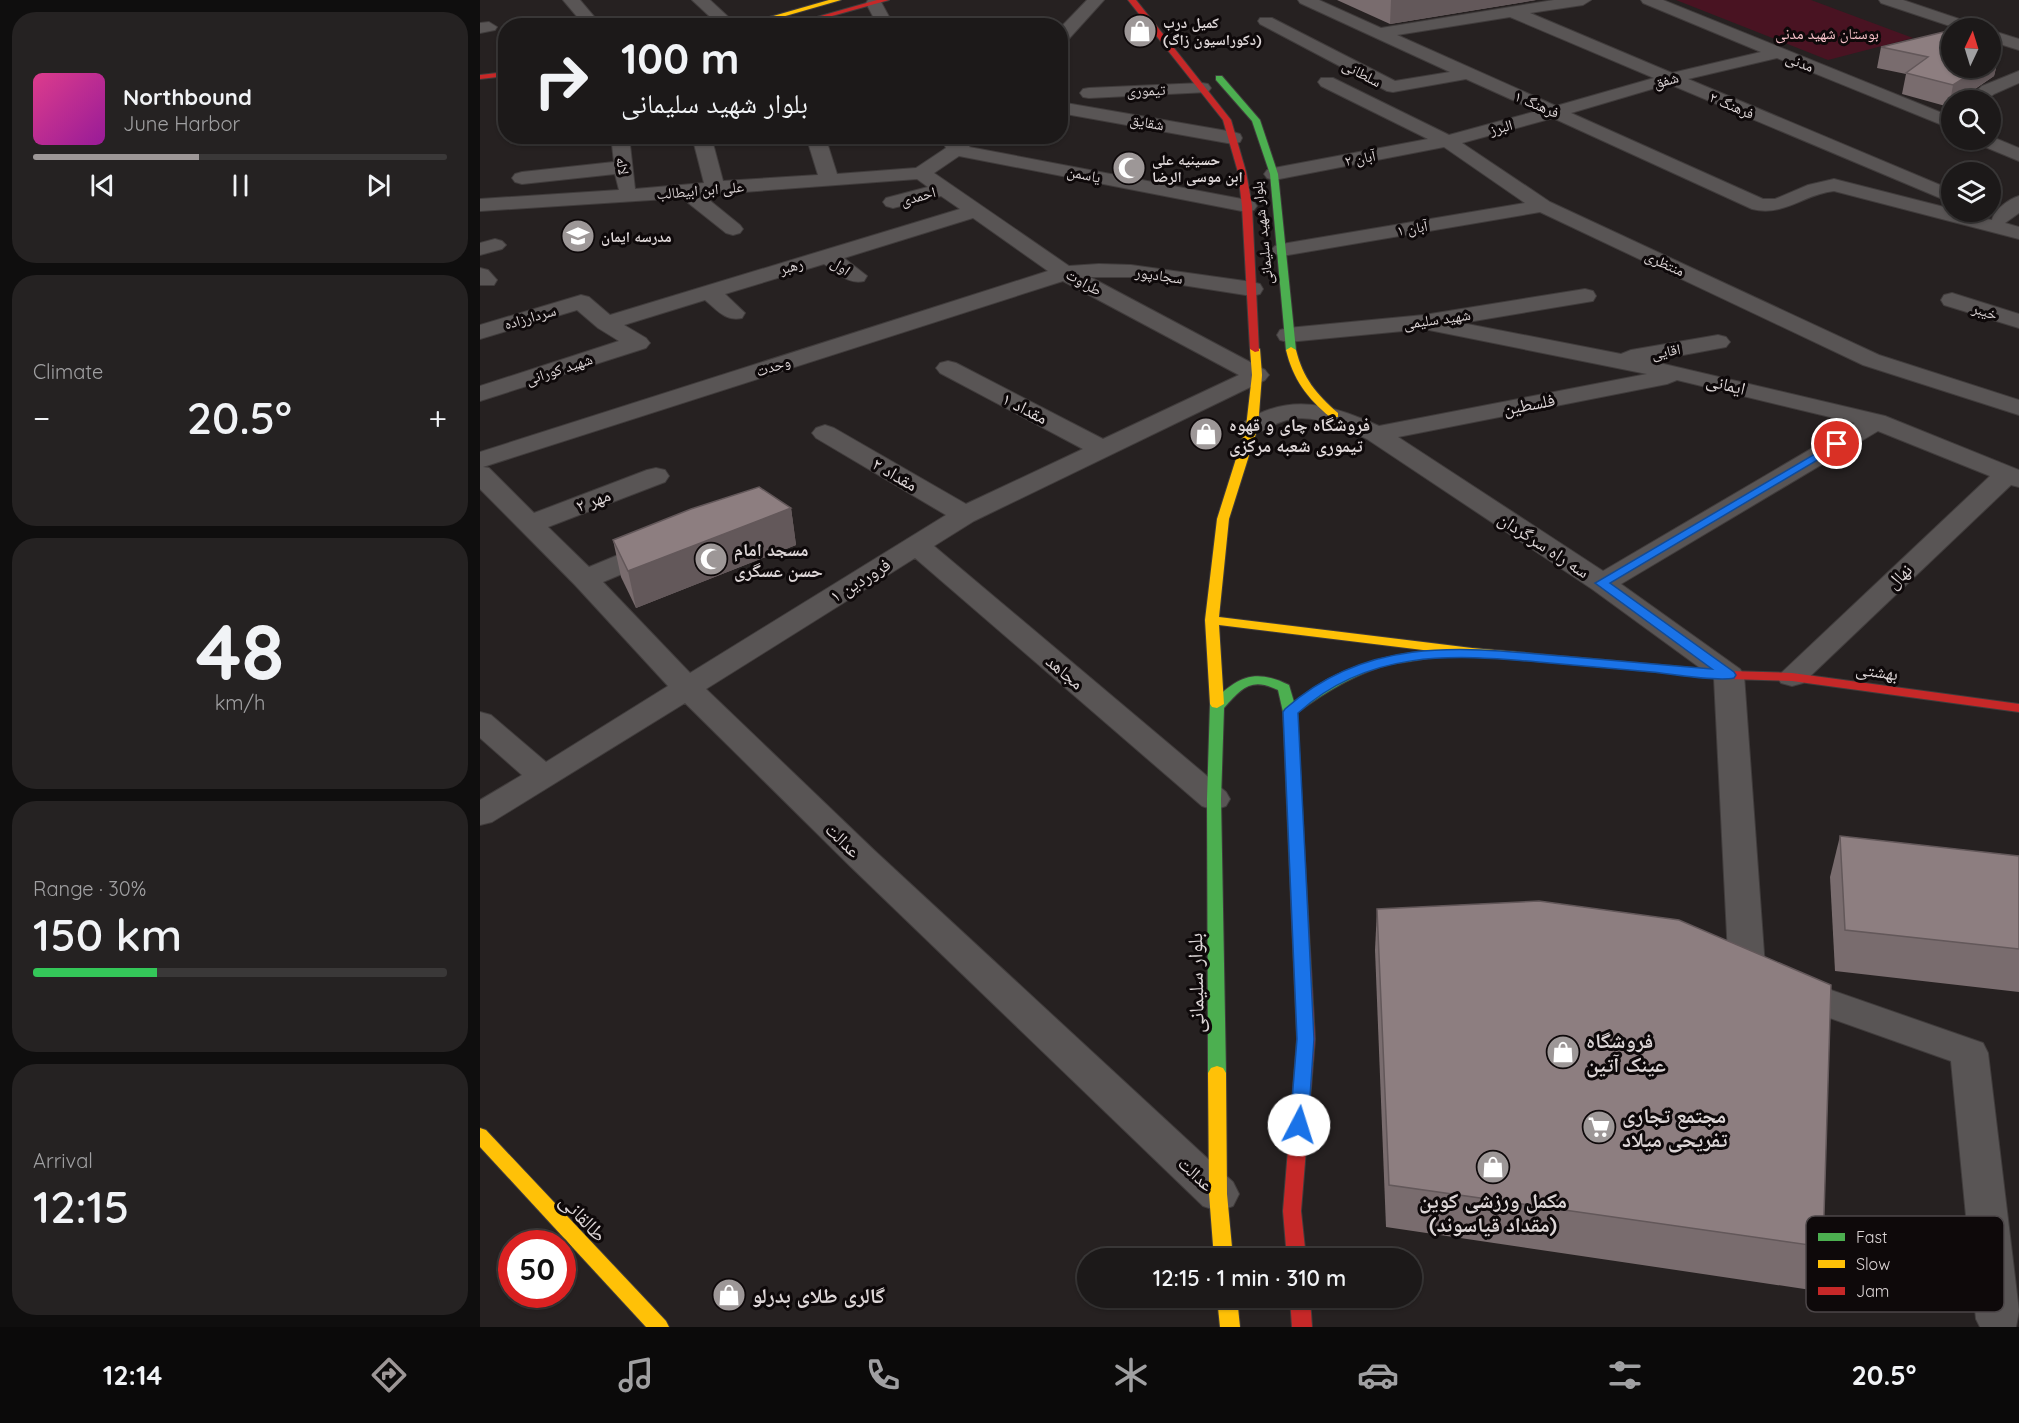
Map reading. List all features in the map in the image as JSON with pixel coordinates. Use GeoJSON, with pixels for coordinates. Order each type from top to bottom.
{"type":"FeatureCollection","features":[{"type":"Feature","properties":{"kind":"main road"},"geometry":{"type":"LineString","coordinates":[[771,18],[837,0]]}},
{"type":"Feature","properties":{"kind":"main road","name":"بلوار شهید سلیمانی"},"geometry":{"type":"LineString","coordinates":[[1132,0],[1227,120],[1233,138],[1242,172],[1247,206],[1257,375],[1252,427]]}},
{"type":"Feature","properties":{"kind":"main road"},"geometry":{"type":"LineString","coordinates":[[819,18],[880,2]]}},
{"type":"Feature","properties":{"kind":"main road"},"geometry":{"type":"LineString","coordinates":[[480,66],[498,65]]}},
{"type":"Feature","properties":{"kind":"main road","name":"بلوار شهید سلیمانی"},"geometry":{"type":"LineString","coordinates":[[1208,66],[1256,120],[1274,174],[1288,334],[1294,365],[1308,393],[1334,415]]}},
{"type":"Feature","properties":{"kind":"main road"},"geometry":{"type":"LineString","coordinates":[[480,76],[498,75]]}},
{"type":"Feature","properties":{"kind":"main road"},"geometry":{"type":"LineString","coordinates":[[1217,707],[1212,620],[1223,519],[1252,427]]}},
{"type":"Feature","properties":{"kind":"main road"},"geometry":{"type":"LineString","coordinates":[[1212,620],[1472,652],[1729,675]]}},
{"type":"Feature","properties":{"kind":"main road"},"geometry":{"type":"LineString","coordinates":[[1290,712],[1312,692],[1359,669],[1404,656],[1472,652]]}},
{"type":"Feature","properties":{"kind":"main road","name":"بهشتی"},"geometry":{"type":"LineString","coordinates":[[1729,675],[1792,677],[2019,708]]}},
{"type":"Feature","properties":{"kind":"main road"},"geometry":{"type":"LineString","coordinates":[[1217,707],[1242,680],[1261,677],[1284,688],[1290,712],[1306,1039],[1292,1211],[1295,1248]]}},
{"type":"Feature","properties":{"kind":"main road","name":"بلوار سلیمانی"},"geometry":{"type":"LineString","coordinates":[[1217,707],[1214,799],[1218,1194],[1223,1248]]}},
{"type":"Feature","properties":{"kind":"main road","name":"طالقانی"},"geometry":{"type":"LineString","coordinates":[[480,1135],[659,1327]]}},
{"type":"Feature","properties":{"kind":"main road"},"geometry":{"type":"LineString","coordinates":[[1228,1308],[1230,1327]]}},
{"type":"Feature","properties":{"kind":"main road"},"geometry":{"type":"LineString","coordinates":[[1301,1308],[1302,1327]]}},
{"type":"Feature","properties":{"kind":"street"},"geometry":{"type":"LineString","coordinates":[[571,0],[587,18]]}},
{"type":"Feature","properties":{"kind":"street"},"geometry":{"type":"LineString","coordinates":[[700,0],[721,18]]}},
{"type":"Feature","properties":{"kind":"street"},"geometry":{"type":"LineString","coordinates":[[1068,30],[1096,0]]}},
{"type":"Feature","properties":{"kind":"street","name":"فرهنگ ۱"},"geometry":{"type":"LineString","coordinates":[[1306,0],[1759,205],[1776,207],[1824,185],[1834,185],[2019,233]]}},
{"type":"Feature","properties":{"kind":"street"},"geometry":{"type":"LineString","coordinates":[[1380,33],[1583,0]]}},
{"type":"Feature","properties":{"kind":"street","name":"مدنی"},"geometry":{"type":"LineString","coordinates":[[1649,0],[1941,119]]}},
{"type":"Feature","properties":{"kind":"street"},"geometry":{"type":"LineString","coordinates":[[1887,0],[1941,18]]}},
{"type":"Feature","properties":{"kind":"street"},"geometry":{"type":"LineString","coordinates":[[880,2],[884,18]]}},
{"type":"Feature","properties":{"kind":"street","name":"فرهنگ ۲"},"geometry":{"type":"LineString","coordinates":[[1513,12],[1941,192]]}},
{"type":"Feature","properties":{"kind":"street","name":"سلطانی"},"geometry":{"type":"LineString","coordinates":[[1266,21],[1393,87],[1466,74]]}},
{"type":"Feature","properties":{"kind":"street"},"geometry":{"type":"LineString","coordinates":[[2001,39],[2019,45]]}},
{"type":"Feature","properties":{"kind":"street","name":"شفق"},"geometry":{"type":"LineString","coordinates":[[1556,112],[1668,79],[1778,53]]}},
{"type":"Feature","properties":{"kind":"street"},"geometry":{"type":"LineString","coordinates":[[1988,90],[2019,76]]}},
{"type":"Feature","properties":{"kind":"street","name":"منتظری"},"geometry":{"type":"LineString","coordinates":[[1327,82],[1447,141],[1544,206],[1871,360],[2019,408]]}},
{"type":"Feature","properties":{"kind":"street","name":"تیموری"},"geometry":{"type":"LineString","coordinates":[[1089,93],[1202,88]]}},
{"type":"Feature","properties":{"kind":"street","name":"شقایق"},"geometry":{"type":"LineString","coordinates":[[1068,108],[1233,138]]}},
{"type":"Feature","properties":{"kind":"street","name":"البرز"},"geometry":{"type":"LineString","coordinates":[[1447,141],[1556,112]]}},
{"type":"Feature","properties":{"kind":"street","name":"آبان ۲"},"geometry":{"type":"LineString","coordinates":[[1274,174],[1447,141]]}},
{"type":"Feature","properties":{"kind":"street","name":"لاله"},"geometry":{"type":"LineString","coordinates":[[619,196],[623,167],[621,144]]}},
{"type":"Feature","properties":{"kind":"street"},"geometry":{"type":"LineString","coordinates":[[703,144],[715,187]]}},
{"type":"Feature","properties":{"kind":"street"},"geometry":{"type":"LineString","coordinates":[[818,144],[830,181]]}},
{"type":"Feature","properties":{"kind":"street"},"geometry":{"type":"LineString","coordinates":[[921,173],[955,144]]}},
{"type":"Feature","properties":{"kind":"street","name":"یاسمن"},"geometry":{"type":"LineString","coordinates":[[971,144],[1247,206]]}},
{"type":"Feature","properties":{"kind":"street"},"geometry":{"type":"LineString","coordinates":[[2001,147],[2019,155]]}},
{"type":"Feature","properties":{"kind":"street"},"geometry":{"type":"LineString","coordinates":[[522,178],[623,167]]}},
{"type":"Feature","properties":{"kind":"street","name":"علی ابن ابیطالب"},"geometry":{"type":"LineString","coordinates":[[480,205],[687,192],[715,187],[830,181],[921,173]]}},
{"type":"Feature","properties":{"kind":"street","name":"طراوت"},"geometry":{"type":"LineString","coordinates":[[921,173],[1065,273],[1257,375]]}},
{"type":"Feature","properties":{"kind":"street"},"geometry":{"type":"LineString","coordinates":[[778,184],[796,199]]}},
{"type":"Feature","properties":{"kind":"street","name":"احمدی"},"geometry":{"type":"LineString","coordinates":[[893,202],[943,189]]}},
{"type":"Feature","properties":{"kind":"street"},"geometry":{"type":"LineString","coordinates":[[687,192],[733,230]]}},
{"type":"Feature","properties":{"kind":"street"},"geometry":{"type":"LineString","coordinates":[[619,196],[637,217]]}},
{"type":"Feature","properties":{"kind":"street"},"geometry":{"type":"LineString","coordinates":[[2001,211],[2019,202]]}},
{"type":"Feature","properties":{"kind":"street","name":"آبان ۱"},"geometry":{"type":"LineString","coordinates":[[1282,250],[1544,206]]}},
{"type":"Feature","properties":{"kind":"street","name":"رهبر"},"geometry":{"type":"LineString","coordinates":[[606,323],[976,211]]}},
{"type":"Feature","properties":{"kind":"street"},"geometry":{"type":"LineString","coordinates":[[2001,221],[2019,233]]}},
{"type":"Feature","properties":{"kind":"street","name":"اول"},"geometry":{"type":"LineString","coordinates":[[827,256],[856,276]]}},
{"type":"Feature","properties":{"kind":"street","name":"سجادپور"},"geometry":{"type":"LineString","coordinates":[[1065,273],[1099,270],[1131,271],[1252,289]]}},
{"type":"Feature","properties":{"kind":"street","name":"وحدت"},"geometry":{"type":"LineString","coordinates":[[480,460],[1065,273]]}},
{"type":"Feature","properties":{"kind":"street"},"geometry":{"type":"LineString","coordinates":[[707,291],[734,313]]}},
{"type":"Feature","properties":{"kind":"street","name":"شهید سلیمی"},"geometry":{"type":"LineString","coordinates":[[1288,334],[1424,322],[1585,296]]}},
{"type":"Feature","properties":{"kind":"street","name":"خیبر"},"geometry":{"type":"LineString","coordinates":[[1952,300],[2019,321]]}},
{"type":"Feature","properties":{"kind":"street","name":"سردارزاده"},"geometry":{"type":"LineString","coordinates":[[480,332],[581,302],[606,323]]}},
{"type":"Feature","properties":{"kind":"street","name":"ایمانی"},"geometry":{"type":"LineString","coordinates":[[1424,322],[1683,374],[1876,421],[2013,476]]}},
{"type":"Feature","properties":{"kind":"street","name":"شهید کورانی"},"geometry":{"type":"LineString","coordinates":[[480,394],[638,344],[606,323]]}},
{"type":"Feature","properties":{"kind":"street","name":"اقایی"},"geometry":{"type":"LineString","coordinates":[[1613,360],[1718,342]]}},
{"type":"Feature","properties":{"kind":"street","name":"مقداد ۱"},"geometry":{"type":"LineString","coordinates":[[948,368],[1102,449]]}},
{"type":"Feature","properties":{"kind":"street","name":"فلسطین"},"geometry":{"type":"LineString","coordinates":[[1376,434],[1683,374]]}},
{"type":"Feature","properties":{"kind":"street","name":"فروردین ۱"},"geometry":{"type":"LineString","coordinates":[[480,814],[544,777],[965,515],[1257,375]]}},
{"type":"Feature","properties":{"kind":"street","name":"سه راه سرگردان"},"geometry":{"type":"LineString","coordinates":[[1252,427],[1281,414],[1303,411],[1334,415],[1376,434],[1602,583],[1729,675]]}},
{"type":"Feature","properties":{"kind":"street"},"geometry":{"type":"LineString","coordinates":[[1602,583],[1876,421]]}},
{"type":"Feature","properties":{"kind":"street","name":"مقداد ۲"},"geometry":{"type":"LineString","coordinates":[[825,433],[965,515]]}},
{"type":"Feature","properties":{"kind":"street","name":"عدالت"},"geometry":{"type":"LineString","coordinates":[[480,474],[585,579],[687,688],[863,859],[1218,1194]]}},
{"type":"Feature","properties":{"kind":"street","name":"مهر ۲"},"geometry":{"type":"LineString","coordinates":[[531,524],[656,476]]}},
{"type":"Feature","properties":{"kind":"street","name":"نهال"},"geometry":{"type":"LineString","coordinates":[[1792,677],[2013,476]]}},
{"type":"Feature","properties":{"kind":"street"},"geometry":{"type":"LineString","coordinates":[[585,579],[682,540]]}},
{"type":"Feature","properties":{"kind":"street","name":"مجاهد"},"geometry":{"type":"LineString","coordinates":[[916,545],[1214,799]]}},
{"type":"Feature","properties":{"kind":"street"},"geometry":{"type":"LineString","coordinates":[[1729,675],[1747,975],[1969,1053],[1987,1216]]}},
{"type":"Feature","properties":{"kind":"street"},"geometry":{"type":"LineString","coordinates":[[480,722],[544,777]]}},
{"type":"Feature","properties":{"kind":"street"},"geometry":{"type":"LineString","coordinates":[[1997,1312],[1998,1319]]}},
{"type":"Feature","properties":{"kind":"green space","name":"بوستان شهید مدنی"},"geometry":{"type":"Polygon","coordinates":[[[1676,0],[1811,0],[1913,38],[1828,60],[1676,0]]]}},
{"type":"Feature","properties":{"kind":"building"},"geometry":{"type":"Polygon","coordinates":[[[1941,33],[1941,78],[1964,78],[1953,85],[1906,73],[1928,57],[1881,47],[1941,33]]]}},
{"type":"Feature","properties":{"kind":"building"},"geometry":{"type":"Polygon","coordinates":[[[759,487],[791,508],[628,571],[613,540],[691,509],[759,487]]]}},
{"type":"Feature","properties":{"kind":"building"},"geometry":{"type":"Polygon","coordinates":[[[1840,836],[2019,856],[2019,949],[1845,930],[1840,836]]]}},
{"type":"Feature","properties":{"kind":"building","name":"مجتمع تجاری تفریحی میلاد"},"geometry":{"type":"Polygon","coordinates":[[[1539,901],[1679,920],[1831,985],[1824,1216],[1806,1216],[1806,1245],[1389,1185],[1377,909],[1539,901]]]}},
{"type":"Feature","properties":{"kind":"traffic: fast"},"geometry":{"type":"LineString","coordinates":[[1219,78],[1256,120],[1274,174],[1291,350]]}},
{"type":"Feature","properties":{"kind":"traffic: fast"},"geometry":{"type":"LineString","coordinates":[[1290,712],[1320,690],[1352,673],[1386,662],[1423,655]]}},
{"type":"Feature","properties":{"kind":"traffic: fast"},"geometry":{"type":"LineString","coordinates":[[1217,707],[1240,685],[1254,679],[1263,679],[1284,688],[1290,712],[1298,878]]}},
{"type":"Feature","properties":{"kind":"traffic: fast"},"geometry":{"type":"LineString","coordinates":[[1217,704],[1214,799],[1217,1073]]}},
{"type":"Feature","properties":{"kind":"traffic: slow"},"geometry":{"type":"LineString","coordinates":[[771,18],[837,0]]}},
{"type":"Feature","properties":{"kind":"traffic: slow"},"geometry":{"type":"LineString","coordinates":[[1217,704],[1212,620],[1223,519],[1252,427],[1257,375],[1255,349]]}},
{"type":"Feature","properties":{"kind":"traffic: slow"},"geometry":{"type":"LineString","coordinates":[[1291,350],[1301,380],[1318,401],[1334,415]]}},
{"type":"Feature","properties":{"kind":"traffic: slow"},"geometry":{"type":"LineString","coordinates":[[1212,620],[1472,652],[1639,667]]}},
{"type":"Feature","properties":{"kind":"traffic: slow"},"geometry":{"type":"LineString","coordinates":[[1217,1073],[1218,1194],[1223,1248]]}},
{"type":"Feature","properties":{"kind":"traffic: slow"},"geometry":{"type":"LineString","coordinates":[[480,1135],[659,1327]]}},
{"type":"Feature","properties":{"kind":"traffic: slow"},"geometry":{"type":"LineString","coordinates":[[1228,1308],[1230,1327]]}},
{"type":"Feature","properties":{"kind":"traffic: jam"},"geometry":{"type":"LineString","coordinates":[[818,18],[885,0]]}},
{"type":"Feature","properties":{"kind":"traffic: jam"},"geometry":{"type":"LineString","coordinates":[[1132,0],[1227,120],[1242,172],[1247,206],[1255,349]]}},
{"type":"Feature","properties":{"kind":"traffic: jam"},"geometry":{"type":"LineString","coordinates":[[480,77],[498,75]]}},
{"type":"Feature","properties":{"kind":"traffic: jam"},"geometry":{"type":"LineString","coordinates":[[1639,667],[1729,675],[1792,677],[2019,708]]}},
{"type":"Feature","properties":{"kind":"traffic: jam"},"geometry":{"type":"LineString","coordinates":[[1295,1248],[1292,1211],[1306,1039],[1298,878]]}},
{"type":"Feature","properties":{"kind":"traffic: jam"},"geometry":{"type":"LineString","coordinates":[[1301,1308],[1302,1327]]}},
{"type":"Feature","properties":{"kind":"place","name":"کمیل درب (دکوراسیون زاگ)"},"geometry":{"type":"Point","coordinates":[1140,31]}},
{"type":"Feature","properties":{"kind":"place","name":"حسینیه علی ابن موسی الرضا"},"geometry":{"type":"Point","coordinates":[1129,168]}},
{"type":"Feature","properties":{"kind":"place","name":"مدرسه ایمان"},"geometry":{"type":"Point","coordinates":[578,236]}},
{"type":"Feature","properties":{"kind":"place","name":"فروشگاه چای و قهوه تیموری شعبه مرکزی"},"geometry":{"type":"Point","coordinates":[1206,434]}},
{"type":"Feature","properties":{"kind":"place","name":"مسجد امام حسن عسگری"},"geometry":{"type":"Point","coordinates":[711,559]}},
{"type":"Feature","properties":{"kind":"place","name":"فروشگاه عینک آتین"},"geometry":{"type":"Point","coordinates":[1563,1052]}},
{"type":"Feature","properties":{"kind":"place","name":"مجتمع تجاری تفریحی میلاد"},"geometry":{"type":"Point","coordinates":[1599,1127]}},
{"type":"Feature","properties":{"kind":"place","name":"مکمل ورزشی کوین (مقداد قیاسوند)"},"geometry":{"type":"Point","coordinates":[1493,1167]}},
{"type":"Feature","properties":{"kind":"place","name":"گالری طلای بدرلو"},"geometry":{"type":"Point","coordinates":[729,1295]}},
{"type":"Feature","properties":{"kind":"route"},"geometry":{"type":"LineString","coordinates":[[1299,1125],[1306,1039],[1290,712],[1312,692],[1359,669],[1404,656],[1472,652],[1729,675],[1602,583],[1837,444]]}}]}
